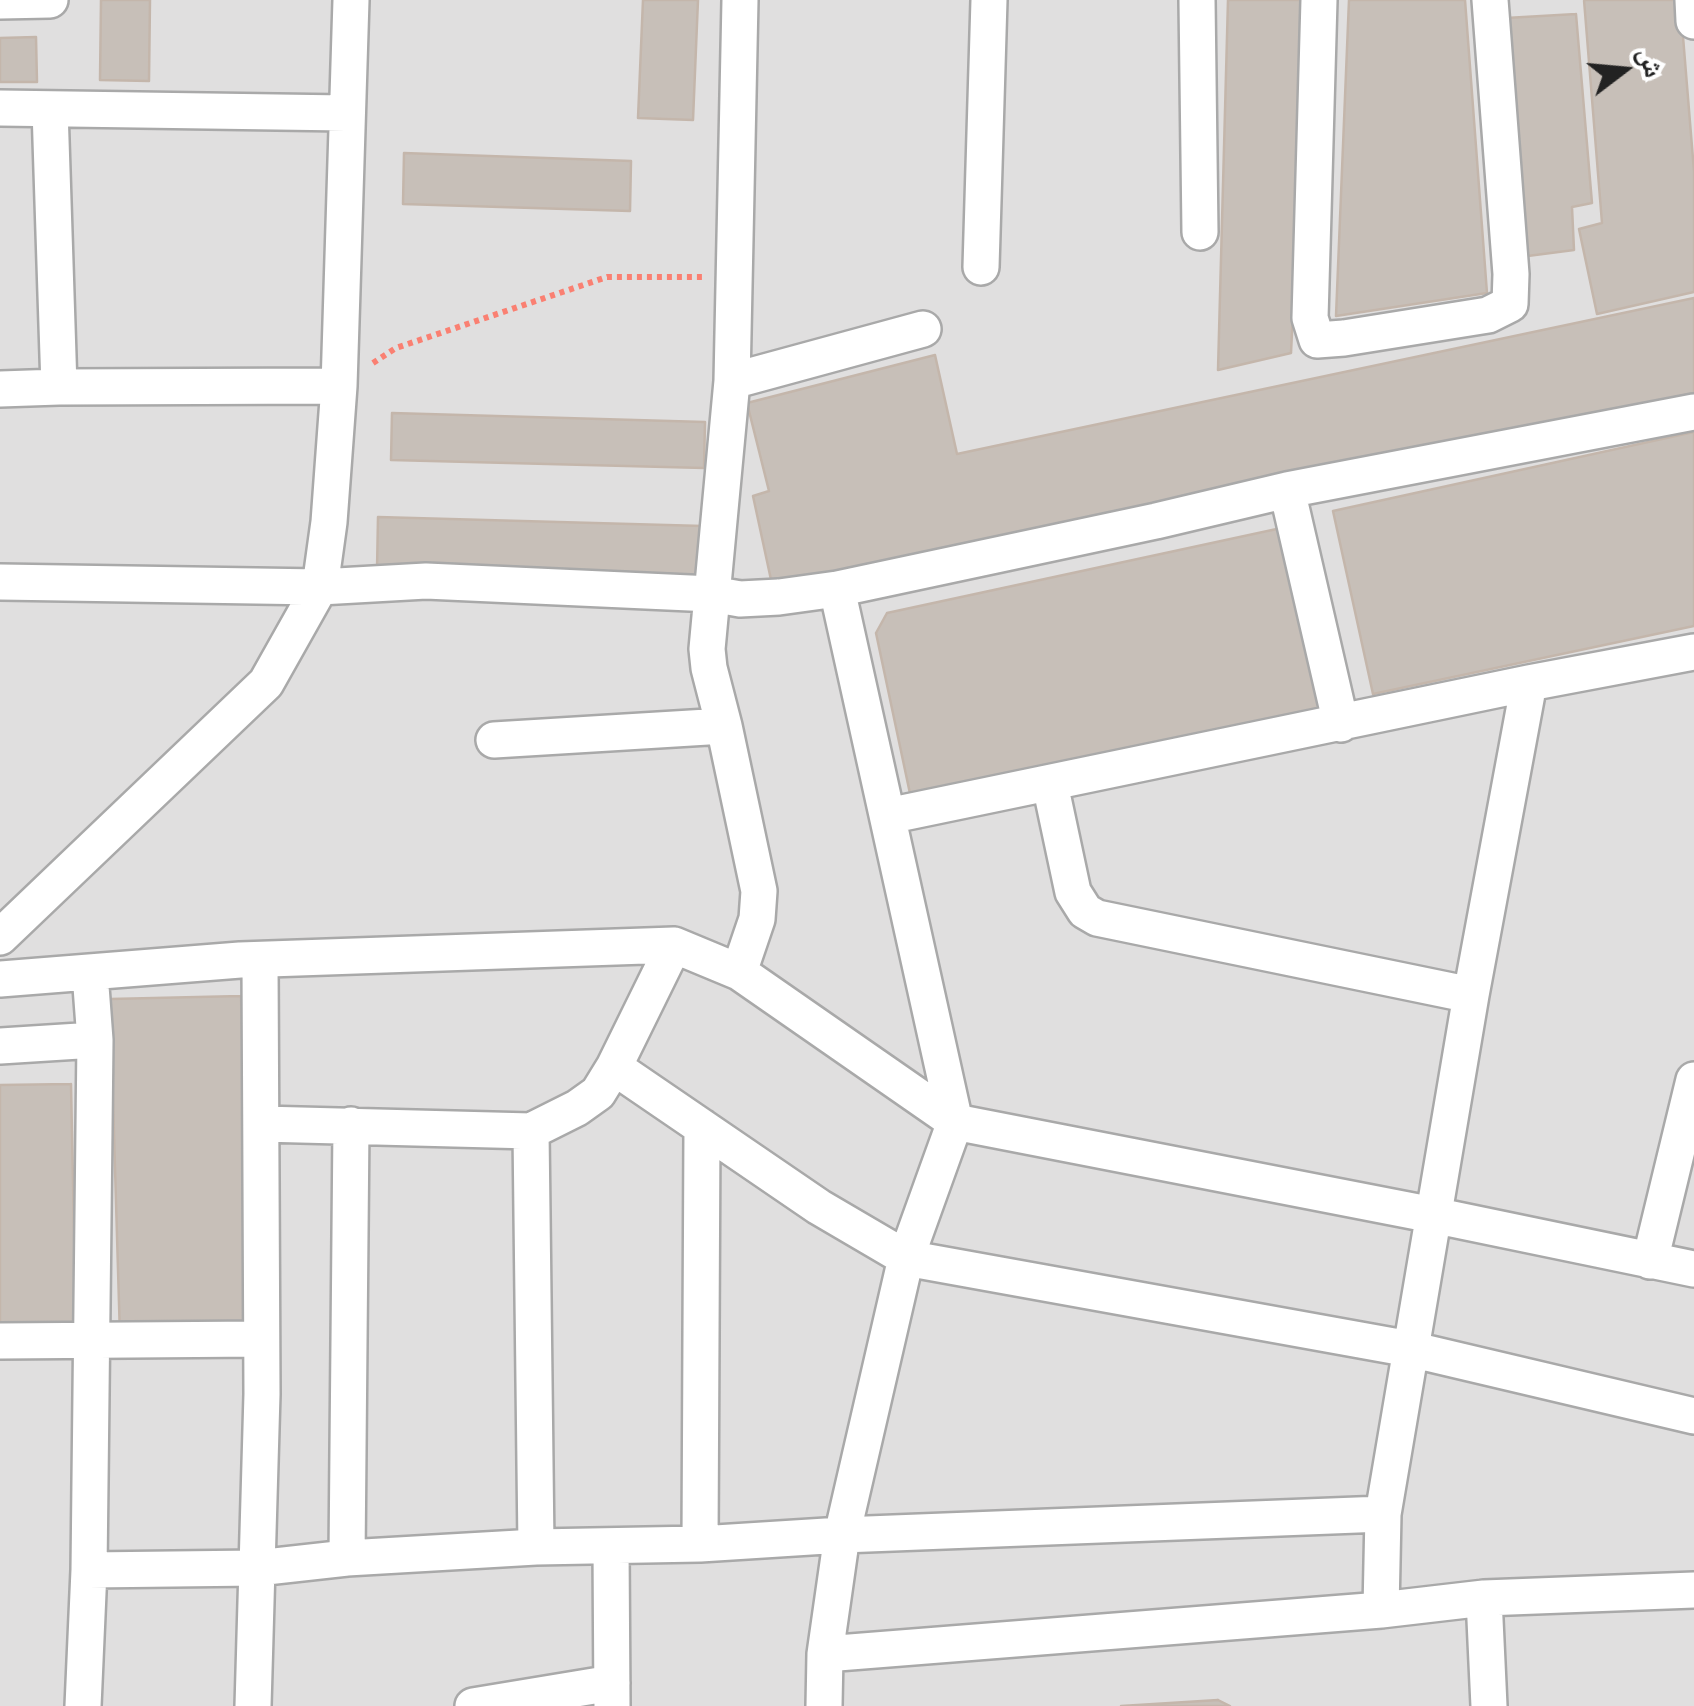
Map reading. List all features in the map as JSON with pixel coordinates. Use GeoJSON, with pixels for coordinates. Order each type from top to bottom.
{"type":"FeatureCollection","features":[{"type":"Feature","properties":{"kind":"street"},"geometry":{"type":"LineString","coordinates":[[0,1],[50,0]]}},
{"type":"Feature","properties":{"kind":"street"},"geometry":{"type":"LineString","coordinates":[[7,924],[266,683],[320,586],[330,522],[339,386],[351,0]]}},
{"type":"Feature","properties":{"kind":"street"},"geometry":{"type":"LineString","coordinates":[[740,0],[732,381],[706,648],[759,891],[758,919],[740,972]]}},
{"type":"Feature","properties":{"kind":"street"},"geometry":{"type":"LineString","coordinates":[[981,266],[988,0]]}},
{"type":"Feature","properties":{"kind":"street"},"geometry":{"type":"LineString","coordinates":[[1197,0],[1200,232]]}},
{"type":"Feature","properties":{"kind":"street"},"geometry":{"type":"LineString","coordinates":[[1319,0],[1310,318],[1317,340],[1488,315],[1510,304],[1490,0]]}},
{"type":"Feature","properties":{"kind":"street"},"geometry":{"type":"LineString","coordinates":[[1693,0],[1694,21]]}},
{"type":"Feature","properties":{"kind":"street"},"geometry":{"type":"LineString","coordinates":[[0,108],[346,113]]}},
{"type":"Feature","properties":{"kind":"street"},"geometry":{"type":"LineString","coordinates":[[50,109],[59,387]]}},
{"type":"Feature","properties":{"kind":"street"},"geometry":{"type":"LineString","coordinates":[[732,381],[924,330]]}},
{"type":"Feature","properties":{"kind":"street"},"geometry":{"type":"LineString","coordinates":[[0,389],[339,386]]}},
{"type":"Feature","properties":{"kind":"street"},"geometry":{"type":"LineString","coordinates":[[0,582],[320,586],[426,581],[760,598],[837,589],[1287,490],[1694,412]]}},
{"type":"Feature","properties":{"kind":"street"},"geometry":{"type":"LineString","coordinates":[[1287,490],[1341,724]]}},
{"type":"Feature","properties":{"kind":"street"},"geometry":{"type":"LineString","coordinates":[[824,1706],[825,1654],[842,1536],[906,1258],[956,1122],[837,589]]}},
{"type":"Feature","properties":{"kind":"street"},"geometry":{"type":"LineString","coordinates":[[888,816],[1694,652]]}},
{"type":"Feature","properties":{"kind":"street"},"geometry":{"type":"LineString","coordinates":[[1380,1610],[1382,1514],[1529,683]]}},
{"type":"Feature","properties":{"kind":"street"},"geometry":{"type":"LineString","coordinates":[[494,740],[724,726]]}},
{"type":"Feature","properties":{"kind":"street"},"geometry":{"type":"LineString","coordinates":[[1050,784],[1073,892],[1085,911],[1097,918],[1471,995]]}},
{"type":"Feature","properties":{"kind":"street"},"geometry":{"type":"LineString","coordinates":[[262,1124],[531,1132],[598,1093],[674,945]]}},
{"type":"Feature","properties":{"kind":"street"},"geometry":{"type":"LineString","coordinates":[[0,979],[240,960],[674,945],[740,972],[956,1122],[1694,1269]]}},
{"type":"Feature","properties":{"kind":"street"},"geometry":{"type":"LineString","coordinates":[[253,1706],[262,1394],[260,961]]}},
{"type":"Feature","properties":{"kind":"street"},"geometry":{"type":"LineString","coordinates":[[83,1706],[90,1570],[96,1040],[90,973]]}},
{"type":"Feature","properties":{"kind":"street"},"geometry":{"type":"LineString","coordinates":[[0,1046],[96,1040]]}},
{"type":"Feature","properties":{"kind":"street"},"geometry":{"type":"LineString","coordinates":[[614,1068],[818,1207],[906,1258],[1410,1349],[1694,1416]]}},
{"type":"Feature","properties":{"kind":"street"},"geometry":{"type":"LineString","coordinates":[[1650,1261],[1694,1080]]}},
{"type":"Feature","properties":{"kind":"street"},"geometry":{"type":"LineString","coordinates":[[347,1558],[351,1125]]}},
{"type":"Feature","properties":{"kind":"street"},"geometry":{"type":"LineString","coordinates":[[700,1544],[702,1127]]}},
{"type":"Feature","properties":{"kind":"street"},"geometry":{"type":"LineString","coordinates":[[531,1132],[536,1547]]}},
{"type":"Feature","properties":{"kind":"street"},"geometry":{"type":"LineString","coordinates":[[0,1341],[260,1339]]}},
{"type":"Feature","properties":{"kind":"street"},"geometry":{"type":"LineString","coordinates":[[90,1570],[257,1568],[347,1558],[536,1547],[700,1544],[1382,1514]]}},
{"type":"Feature","properties":{"kind":"street"},"geometry":{"type":"LineString","coordinates":[[474,1706],[612,1694],[611,1546]]}},
{"type":"Feature","properties":{"kind":"street"},"geometry":{"type":"LineString","coordinates":[[825,1654],[1380,1610],[1484,1598],[1694,1590]]}},
{"type":"Feature","properties":{"kind":"street"},"geometry":{"type":"LineString","coordinates":[[1484,1598],[1489,1706]]}},
{"type":"Feature","properties":{"kind":"path"},"geometry":{"type":"LineString","coordinates":[[339,386],[396,348],[607,277],[734,276]]}},
{"type":"Feature","properties":{"kind":"shaded area"},"geometry":{"type":"Polygon","coordinates":[[[0,0],[1694,0],[1694,1706],[0,1706],[0,0]]]}},
{"type":"Feature","properties":{"kind":"building"},"geometry":{"type":"Polygon","coordinates":[[[101,0],[150,0],[149,81],[100,80],[101,0]]]}},
{"type":"Feature","properties":{"kind":"building"},"geometry":{"type":"Polygon","coordinates":[[[643,0],[698,0],[693,120],[638,118],[643,0]]]}},
{"type":"Feature","properties":{"kind":"building"},"geometry":{"type":"Polygon","coordinates":[[[1228,0],[1308,0],[1291,353],[1218,370],[1228,0]]]}},
{"type":"Feature","properties":{"kind":"building"},"geometry":{"type":"Polygon","coordinates":[[[1349,0],[1465,0],[1487,293],[1336,316],[1349,0]]]}},
{"type":"Feature","properties":{"kind":"building"},"geometry":{"type":"Polygon","coordinates":[[[1584,0],[1680,0],[1694,171],[1694,292],[1597,314],[1579,229],[1602,223],[1584,0]]]}},
{"type":"Feature","properties":{"kind":"building"},"geometry":{"type":"Polygon","coordinates":[[[1576,14],[1592,203],[1572,207],[1574,250],[1520,257],[1506,18],[1576,14]]]}},
{"type":"Feature","properties":{"kind":"building"},"geometry":{"type":"Polygon","coordinates":[[[36,37],[37,82],[0,82],[0,38],[36,37]]]}},
{"type":"Feature","properties":{"kind":"building"},"geometry":{"type":"Polygon","coordinates":[[[404,153],[631,161],[630,211],[403,204],[404,153]]]}},
{"type":"Feature","properties":{"kind":"building"},"geometry":{"type":"Polygon","coordinates":[[[1694,298],[1694,393],[773,589],[753,496],[769,491],[747,403],[935,355],[957,454],[1694,298]]]}},
{"type":"Feature","properties":{"kind":"building"},"geometry":{"type":"Polygon","coordinates":[[[392,413],[705,422],[704,468],[391,460],[392,413]]]}},
{"type":"Feature","properties":{"kind":"building"},"geometry":{"type":"Polygon","coordinates":[[[1694,432],[1694,626],[1373,694],[1333,511],[1694,432]]]}},
{"type":"Feature","properties":{"kind":"building"},"geometry":{"type":"Polygon","coordinates":[[[378,517],[703,526],[702,579],[377,570],[378,517]]]}},
{"type":"Feature","properties":{"kind":"building"},"geometry":{"type":"Polygon","coordinates":[[[1286,527],[1326,715],[912,803],[876,633],[887,613],[1286,527]]]}},
{"type":"Feature","properties":{"kind":"building"},"geometry":{"type":"Polygon","coordinates":[[[241,996],[250,1334],[120,1337],[110,999],[241,996]]]}},
{"type":"Feature","properties":{"kind":"building"},"geometry":{"type":"Polygon","coordinates":[[[71,1084],[76,1330],[0,1331],[0,1085],[71,1084]]]}},
{"type":"Feature","properties":{"kind":"building"},"geometry":{"type":"Polygon","coordinates":[[[1218,1700],[1230,1706],[1121,1706],[1218,1700]]]}}]}
